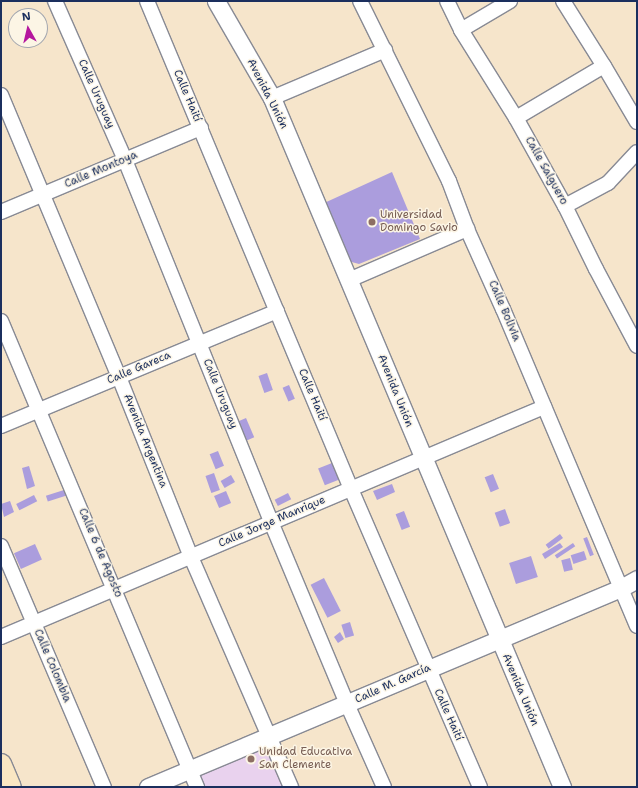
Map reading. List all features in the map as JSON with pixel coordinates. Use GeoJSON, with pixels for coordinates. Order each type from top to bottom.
{"type":"FeatureCollection","features":[{"type":"Feature","properties":{"kind":"main road"},"geometry":{"type":"LineString","coordinates":[[1,764],[11,787]]}},
{"type":"Feature","properties":{"kind":"street","name":"Calle Uruguay"},"geometry":{"type":"LineString","coordinates":[[55,1],[125,160],[271,522],[347,704],[384,787]]}},
{"type":"Feature","properties":{"kind":"street","name":"Calle Haití"},"geometry":{"type":"LineString","coordinates":[[147,1],[351,489],[480,787]]}},
{"type":"Feature","properties":{"kind":"street","name":"Avenida Unión"},"geometry":{"type":"LineString","coordinates":[[216,1],[272,98],[562,787]]}},
{"type":"Feature","properties":{"kind":"street","name":"Calle Bolivia"},"geometry":{"type":"LineString","coordinates":[[360,1],[449,181],[467,229],[503,309],[637,626]]}},
{"type":"Feature","properties":{"kind":"street","name":"Calle Salguero"},"geometry":{"type":"LineString","coordinates":[[447,1],[461,30],[516,118],[565,206],[596,269],[637,346]]}},
{"type":"Feature","properties":{"kind":"street"},"geometry":{"type":"LineString","coordinates":[[461,30],[510,1]]}},
{"type":"Feature","properties":{"kind":"street"},"geometry":{"type":"LineString","coordinates":[[563,1],[637,122]]}},
{"type":"Feature","properties":{"kind":"street"},"geometry":{"type":"LineString","coordinates":[[272,98],[385,50]]}},
{"type":"Feature","properties":{"kind":"street"},"geometry":{"type":"LineString","coordinates":[[516,118],[604,66]]}},
{"type":"Feature","properties":{"kind":"street","name":"Avenida Argentina"},"geometry":{"type":"LineString","coordinates":[[1,95],[119,377],[192,557],[291,787]]}},
{"type":"Feature","properties":{"kind":"street","name":"Calle Montoya"},"geometry":{"type":"LineString","coordinates":[[1,212],[201,128]]}},
{"type":"Feature","properties":{"kind":"street"},"geometry":{"type":"LineString","coordinates":[[565,206],[608,183],[637,152]]}},
{"type":"Feature","properties":{"kind":"street"},"geometry":{"type":"LineString","coordinates":[[349,280],[467,229]]}},
{"type":"Feature","properties":{"kind":"street","name":"Calle Gareca"},"geometry":{"type":"LineString","coordinates":[[1,426],[277,311]]}},
{"type":"Feature","properties":{"kind":"street","name":"Calle 6 de Agosto"},"geometry":{"type":"LineString","coordinates":[[1,321],[197,787]]}},
{"type":"Feature","properties":{"kind":"street","name":"Calle Jorge Manrique"},"geometry":{"type":"LineString","coordinates":[[1,637],[544,407]]}},
{"type":"Feature","properties":{"kind":"street","name":"Calle Colombia"},"geometry":{"type":"LineString","coordinates":[[1,546],[104,787]]}},
{"type":"Feature","properties":{"kind":"street","name":"Calle M. García"},"geometry":{"type":"LineString","coordinates":[[148,787],[621,588],[637,579]]}},
{"type":"Feature","properties":{"kind":"shaded area","name":"Unidad Educativa San Clemente"},"geometry":{"type":"Polygon","coordinates":[[[265,745],[282,787],[205,787],[199,773],[265,745]]]}},
{"type":"Feature","properties":{"kind":"building","name":"Universidad Domingo Savio"},"geometry":{"type":"Polygon","coordinates":[[[392,172],[420,239],[359,264],[348,261],[322,204],[392,172]]]}},
{"type":"Feature","properties":{"kind":"building"},"geometry":{"type":"Polygon","coordinates":[[[267,373],[273,390],[264,393],[258,376],[267,373]]]}},
{"type":"Feature","properties":{"kind":"building"},"geometry":{"type":"Polygon","coordinates":[[[289,385],[295,399],[288,402],[283,388],[289,385]]]}},
{"type":"Feature","properties":{"kind":"building"},"geometry":{"type":"Polygon","coordinates":[[[246,418],[254,437],[245,441],[237,422],[246,418]]]}},
{"type":"Feature","properties":{"kind":"building"},"geometry":{"type":"Polygon","coordinates":[[[218,451],[224,466],[216,469],[210,454],[218,451]]]}},
{"type":"Feature","properties":{"kind":"building"},"geometry":{"type":"Polygon","coordinates":[[[332,463],[339,480],[325,485],[318,469],[332,463]]]}},
{"type":"Feature","properties":{"kind":"building"},"geometry":{"type":"Polygon","coordinates":[[[29,466],[35,486],[27,489],[22,468],[29,466]]]}},
{"type":"Feature","properties":{"kind":"building"},"geometry":{"type":"Polygon","coordinates":[[[214,473],[220,490],[211,493],[205,476],[214,473]]]}},
{"type":"Feature","properties":{"kind":"building"},"geometry":{"type":"Polygon","coordinates":[[[493,474],[499,489],[491,492],[485,477],[493,474]]]}},
{"type":"Feature","properties":{"kind":"building"},"geometry":{"type":"Polygon","coordinates":[[[231,475],[235,482],[225,488],[221,481],[231,475]]]}},
{"type":"Feature","properties":{"kind":"building"},"geometry":{"type":"Polygon","coordinates":[[[392,484],[395,492],[377,500],[373,491],[392,484]]]}},
{"type":"Feature","properties":{"kind":"building"},"geometry":{"type":"Polygon","coordinates":[[[64,490],[66,496],[48,502],[46,496],[64,490]]]}},
{"type":"Feature","properties":{"kind":"building"},"geometry":{"type":"Polygon","coordinates":[[[226,491],[231,503],[219,508],[214,496],[226,491]]]}},
{"type":"Feature","properties":{"kind":"building"},"geometry":{"type":"Polygon","coordinates":[[[288,493],[291,499],[278,506],[275,500],[288,493]]]}},
{"type":"Feature","properties":{"kind":"building"},"geometry":{"type":"Polygon","coordinates":[[[34,495],[37,501],[19,510],[16,504],[34,495]]]}},
{"type":"Feature","properties":{"kind":"building"},"geometry":{"type":"Polygon","coordinates":[[[10,501],[14,512],[4,517],[1,504],[10,501]]]}},
{"type":"Feature","properties":{"kind":"building"},"geometry":{"type":"Polygon","coordinates":[[[505,509],[510,523],[500,527],[495,513],[505,509]]]}},
{"type":"Feature","properties":{"kind":"building"},"geometry":{"type":"Polygon","coordinates":[[[404,511],[410,527],[402,530],[396,514],[404,511]]]}},
{"type":"Feature","properties":{"kind":"building"},"geometry":{"type":"Polygon","coordinates":[[[560,534],[563,538],[549,549],[546,545],[560,534]]]}},
{"type":"Feature","properties":{"kind":"building"},"geometry":{"type":"Polygon","coordinates":[[[587,537],[594,555],[590,556],[583,538],[587,537]]]}},
{"type":"Feature","properties":{"kind":"building"},"geometry":{"type":"Polygon","coordinates":[[[560,543],[563,547],[545,559],[542,554],[560,543]]]}},
{"type":"Feature","properties":{"kind":"building"},"geometry":{"type":"Polygon","coordinates":[[[573,543],[575,546],[557,559],[555,555],[573,543]]]}},
{"type":"Feature","properties":{"kind":"building"},"geometry":{"type":"Polygon","coordinates":[[[35,544],[42,560],[21,569],[14,553],[35,544]]]}},
{"type":"Feature","properties":{"kind":"building"},"geometry":{"type":"Polygon","coordinates":[[[584,551],[587,560],[573,564],[571,555],[584,551]]]}},
{"type":"Feature","properties":{"kind":"building"},"geometry":{"type":"Polygon","coordinates":[[[531,556],[538,577],[516,584],[509,563],[531,556]]]}},
{"type":"Feature","properties":{"kind":"building"},"geometry":{"type":"Polygon","coordinates":[[[570,558],[573,570],[564,572],[561,560],[570,558]]]}},
{"type":"Feature","properties":{"kind":"building"},"geometry":{"type":"Polygon","coordinates":[[[324,578],[341,611],[327,618],[311,585],[324,578]]]}},
{"type":"Feature","properties":{"kind":"building"},"geometry":{"type":"Polygon","coordinates":[[[350,622],[354,635],[345,638],[341,625],[350,622]]]}},
{"type":"Feature","properties":{"kind":"building"},"geometry":{"type":"Polygon","coordinates":[[[340,632],[344,639],[338,643],[334,637],[340,632]]]}},
{"type":"Feature","properties":{"kind":"place","name":"Universidad Domingo Savio"},"geometry":{"type":"Point","coordinates":[372,222]}},
{"type":"Feature","properties":{"kind":"place","name":"Unidad Educativa San Clemente"},"geometry":{"type":"Point","coordinates":[251,759]}}]}
